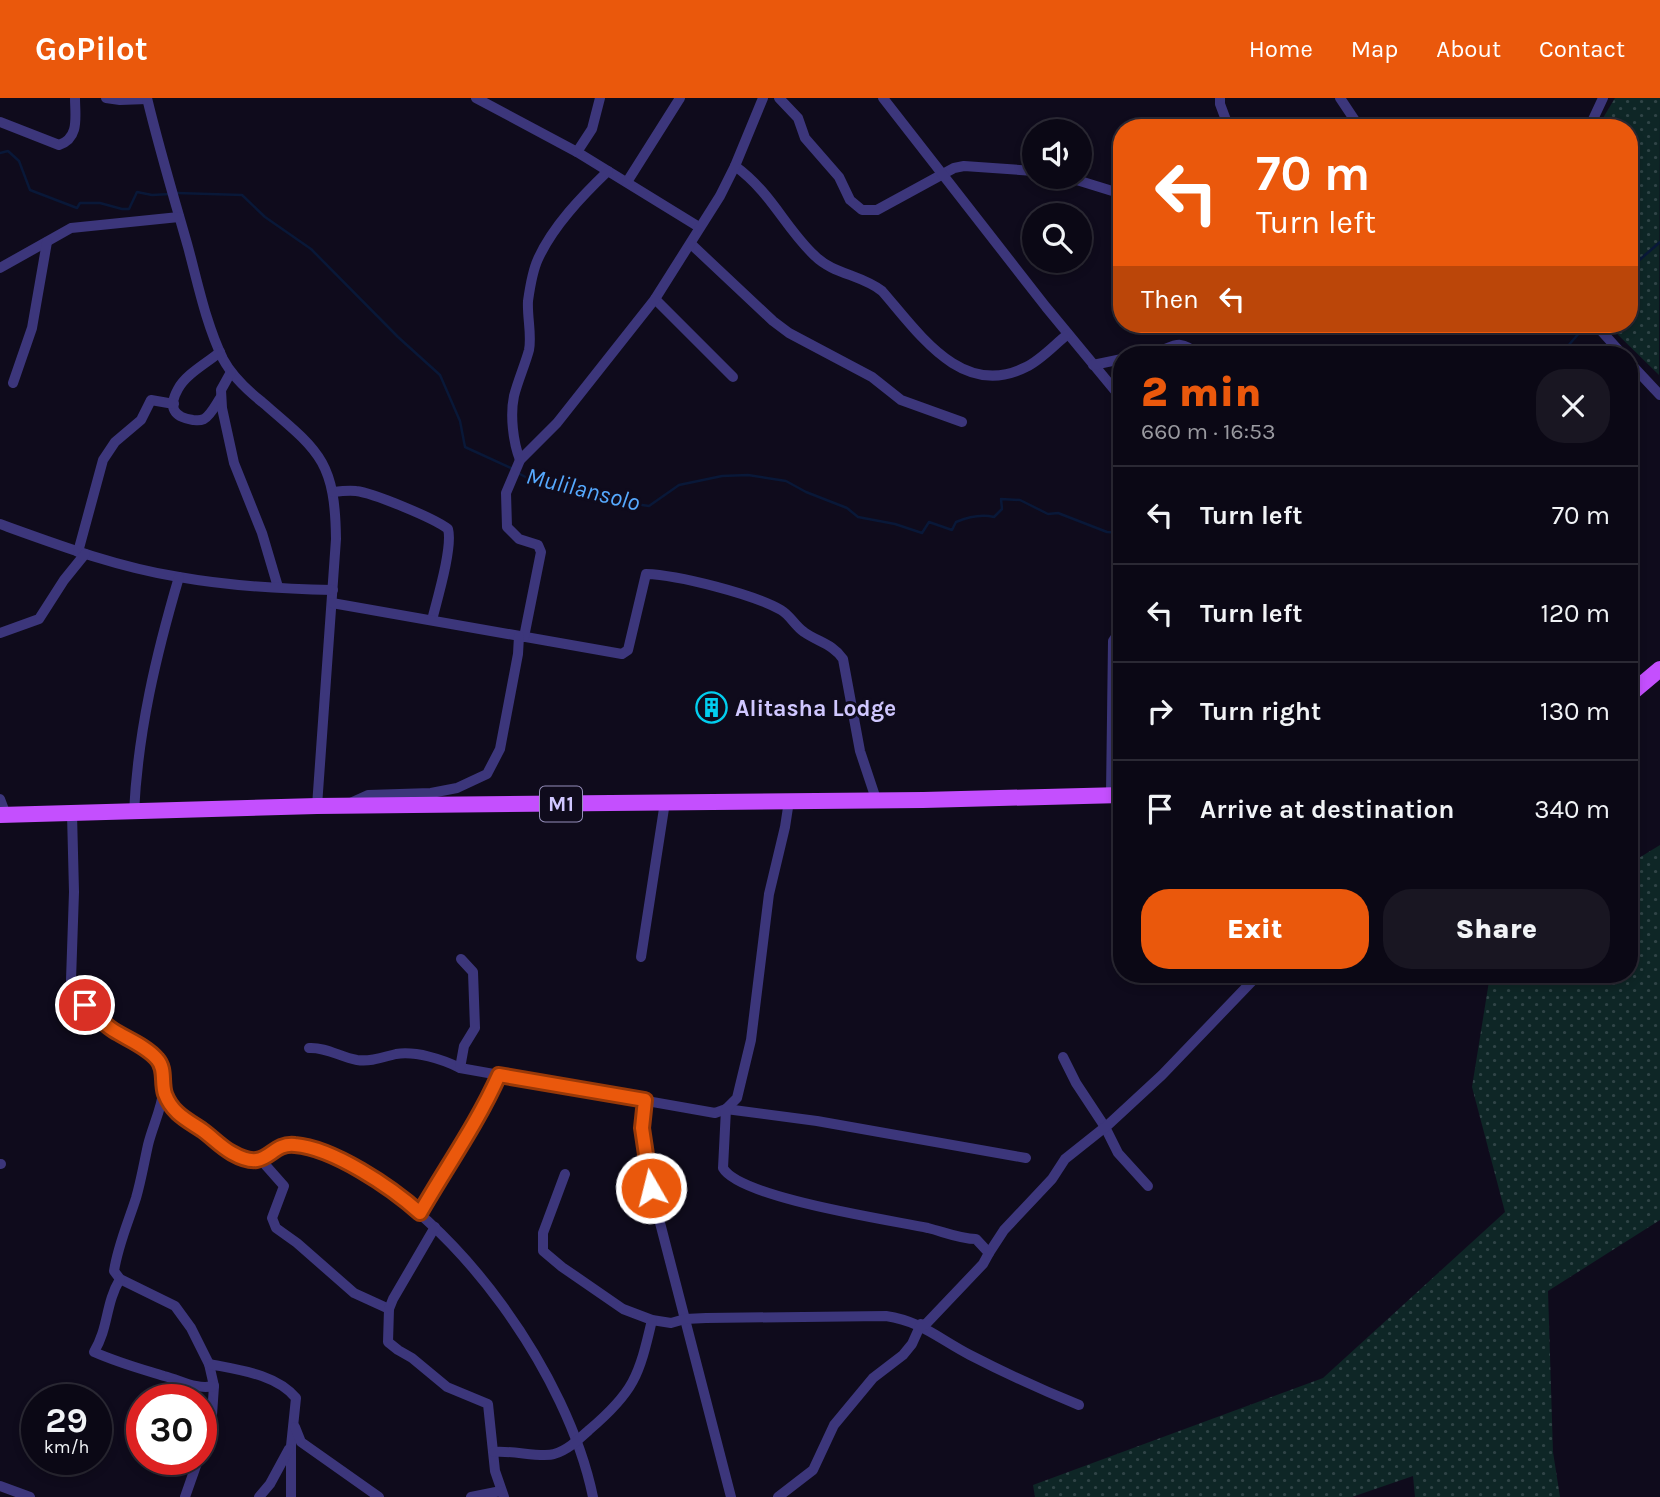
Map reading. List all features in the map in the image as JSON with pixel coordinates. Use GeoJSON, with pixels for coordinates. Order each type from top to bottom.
{"type":"FeatureCollection","features":[{"type":"Feature","properties":{"kind":"main road"},"geometry":{"type":"LineString","coordinates":[[1638,687],[1660,669]]}},
{"type":"Feature","properties":{"kind":"main road","name":"M1"},"geometry":{"type":"LineString","coordinates":[[3,815],[317,806],[1113,795]]}},
{"type":"Feature","properties":{"kind":"street"},"geometry":{"type":"LineString","coordinates":[[0,122],[59,145],[72,139],[75,131],[75,98]]}},
{"type":"Feature","properties":{"kind":"street"},"geometry":{"type":"LineString","coordinates":[[106,98],[147,98],[178,217],[220,352],[231,372],[317,453],[326,468],[334,492],[336,539],[317,806]]}},
{"type":"Feature","properties":{"kind":"street"},"geometry":{"type":"LineString","coordinates":[[476,98],[577,152],[699,227]]}},
{"type":"Feature","properties":{"kind":"street"},"geometry":{"type":"LineString","coordinates":[[577,152],[592,130],[600,98]]}},
{"type":"Feature","properties":{"kind":"street"},"geometry":{"type":"LineString","coordinates":[[628,182],[680,98]]}},
{"type":"Feature","properties":{"kind":"street"},"geometry":{"type":"LineString","coordinates":[[344,806],[368,795],[431,793],[457,788],[487,774],[494,765],[500,749],[541,552],[538,545],[519,539],[507,527],[506,493],[517,466],[557,423],[655,299],[691,244],[735,166],[763,98]]}},
{"type":"Feature","properties":{"kind":"street"},"geometry":{"type":"LineString","coordinates":[[779,98],[798,118],[805,138],[839,177],[850,201],[857,207],[877,210],[954,168],[964,166],[1022,170]]}},
{"type":"Feature","properties":{"kind":"street"},"geometry":{"type":"LineString","coordinates":[[883,98],[1113,388]]}},
{"type":"Feature","properties":{"kind":"street"},"geometry":{"type":"LineString","coordinates":[[1220,98],[1226,119]]}},
{"type":"Feature","properties":{"kind":"street"},"geometry":{"type":"LineString","coordinates":[[1340,98],[1354,119]]}},
{"type":"Feature","properties":{"kind":"street"},"geometry":{"type":"LineString","coordinates":[[1594,119],[1604,98]]}},
{"type":"Feature","properties":{"kind":"street"},"geometry":{"type":"LineString","coordinates":[[735,166],[758,184],[814,256],[826,265],[871,282],[883,291],[941,356],[958,368],[993,376],[1017,370],[1026,367],[1068,334]]}},
{"type":"Feature","properties":{"kind":"street"},"geometry":{"type":"LineString","coordinates":[[517,466],[513,399],[530,344],[527,323],[532,275],[551,236],[587,191],[608,171]]}},
{"type":"Feature","properties":{"kind":"street"},"geometry":{"type":"LineString","coordinates":[[1092,185],[1113,191]]}},
{"type":"Feature","properties":{"kind":"street"},"geometry":{"type":"LineString","coordinates":[[0,268],[71,228],[178,217]]}},
{"type":"Feature","properties":{"kind":"street"},"geometry":{"type":"LineString","coordinates":[[13,383],[32,328],[47,242]]}},
{"type":"Feature","properties":{"kind":"street"},"geometry":{"type":"LineString","coordinates":[[691,244],[789,333],[872,377],[901,400],[962,422]]}},
{"type":"Feature","properties":{"kind":"street"},"geometry":{"type":"LineString","coordinates":[[655,299],[733,377]]}},
{"type":"Feature","properties":{"kind":"street"},"geometry":{"type":"LineString","coordinates":[[1603,333],[1615,346]]}},
{"type":"Feature","properties":{"kind":"street"},"geometry":{"type":"LineString","coordinates":[[220,352],[183,382],[174,398],[177,415],[200,421],[206,418],[221,397]]}},
{"type":"Feature","properties":{"kind":"street"},"geometry":{"type":"LineString","coordinates":[[1093,365],[1113,361]]}},
{"type":"Feature","properties":{"kind":"street"},"geometry":{"type":"LineString","coordinates":[[231,372],[223,384],[221,397],[234,463],[259,523],[278,587]]}},
{"type":"Feature","properties":{"kind":"street"},"geometry":{"type":"LineString","coordinates":[[1638,372],[1660,396]]}},
{"type":"Feature","properties":{"kind":"street"},"geometry":{"type":"LineString","coordinates":[[0,634],[39,619],[82,553],[99,470],[108,450],[141,420],[151,401],[174,404]]}},
{"type":"Feature","properties":{"kind":"street"},"geometry":{"type":"LineString","coordinates":[[334,492],[356,491],[380,497],[448,529],[446,559],[432,620]]}},
{"type":"Feature","properties":{"kind":"street"},"geometry":{"type":"LineString","coordinates":[[0,524],[82,553],[178,577],[333,590]]}},
{"type":"Feature","properties":{"kind":"street"},"geometry":{"type":"LineString","coordinates":[[332,603],[626,653],[646,574],[686,579],[755,598],[783,611],[802,631],[837,649],[843,659],[860,751],[876,799]]}},
{"type":"Feature","properties":{"kind":"street"},"geometry":{"type":"LineString","coordinates":[[134,812],[144,715],[157,652],[178,577]]}},
{"type":"Feature","properties":{"kind":"street"},"geometry":{"type":"LineString","coordinates":[[0,799],[3,815]]}},
{"type":"Feature","properties":{"kind":"street"},"geometry":{"type":"LineString","coordinates":[[789,801],[769,894],[751,1040],[737,1098],[726,1109],[723,1168],[727,1175],[737,1181],[817,1206],[976,1239],[989,1252]]}},
{"type":"Feature","properties":{"kind":"street"},"geometry":{"type":"LineString","coordinates":[[641,957],[665,802]]}},
{"type":"Feature","properties":{"kind":"street"},"geometry":{"type":"LineString","coordinates":[[72,814],[74,892],[71,980],[85,1005],[109,1028],[156,1057],[161,1064],[164,1093],[114,1271],[120,1279],[175,1306],[191,1328],[209,1364],[214,1384]]}},
{"type":"Feature","properties":{"kind":"street"},"geometry":{"type":"LineString","coordinates":[[460,1068],[464,1046],[475,1028],[473,972],[461,959]]}},
{"type":"Feature","properties":{"kind":"street"},"geometry":{"type":"LineString","coordinates":[[565,1174],[544,1233],[543,1251],[623,1309],[652,1320],[671,1323],[685,1319],[886,1316],[925,1325],[983,1264],[1004,1230],[1052,1179],[1065,1159],[1162,1075],[1250,983]]}},
{"type":"Feature","properties":{"kind":"street"},"geometry":{"type":"LineString","coordinates":[[309,1048],[321,1048],[359,1060],[398,1054],[421,1056],[445,1060],[460,1068],[715,1112],[726,1109],[817,1121],[1026,1158]]}},
{"type":"Feature","properties":{"kind":"street"},"geometry":{"type":"LineString","coordinates":[[1063,1057],[1118,1153],[1148,1186]]}},
{"type":"Feature","properties":{"kind":"street"},"geometry":{"type":"LineString","coordinates":[[420,1213],[444,1170],[476,1123],[499,1075]]}},
{"type":"Feature","properties":{"kind":"street"},"geometry":{"type":"LineString","coordinates":[[164,1093],[179,1116],[232,1153],[261,1160],[285,1146],[293,1144],[305,1147],[362,1171],[406,1200],[435,1227],[486,1285],[544,1367],[564,1408],[593,1497]]}},
{"type":"Feature","properties":{"kind":"street"},"geometry":{"type":"LineString","coordinates":[[645,1100],[642,1128],[651,1188],[732,1497]]}},
{"type":"Feature","properties":{"kind":"street"},"geometry":{"type":"LineString","coordinates":[[261,1160],[284,1186],[272,1218],[276,1228],[355,1293],[389,1309]]}},
{"type":"Feature","properties":{"kind":"street"},"geometry":{"type":"LineString","coordinates":[[435,1227],[389,1309],[388,1342],[447,1387],[488,1404],[495,1471],[503,1494],[471,1497]]}},
{"type":"Feature","properties":{"kind":"street"},"geometry":{"type":"LineString","coordinates":[[120,1279],[110,1296],[104,1335],[94,1352],[133,1368],[188,1384]]}},
{"type":"Feature","properties":{"kind":"street"},"geometry":{"type":"LineString","coordinates":[[494,1452],[517,1451],[549,1455],[566,1449],[576,1441],[613,1410],[629,1391],[637,1377],[652,1320]]}},
{"type":"Feature","properties":{"kind":"street"},"geometry":{"type":"LineString","coordinates":[[921,1324],[940,1339],[976,1358],[1038,1389],[1079,1405]]}},
{"type":"Feature","properties":{"kind":"street"},"geometry":{"type":"LineString","coordinates":[[778,1497],[813,1469],[834,1425],[873,1378],[903,1355],[912,1344],[921,1324]]}},
{"type":"Feature","properties":{"kind":"street"},"geometry":{"type":"LineString","coordinates":[[209,1364],[246,1371],[287,1387],[296,1398],[291,1446],[291,1497]]}},
{"type":"Feature","properties":{"kind":"street"},"geometry":{"type":"LineString","coordinates":[[295,1426],[301,1442],[379,1497]]}},
{"type":"Feature","properties":{"kind":"street"},"geometry":{"type":"LineString","coordinates":[[259,1497],[270,1484],[291,1446]]}},
{"type":"Feature","properties":{"kind":"street"},"geometry":{"type":"LineString","coordinates":[[185,1497],[193,1475]]}},
{"type":"Feature","properties":{"kind":"street"},"geometry":{"type":"LineString","coordinates":[[0,1486],[30,1497]]}},
{"type":"Feature","properties":{"kind":"green space"},"geometry":{"type":"Polygon","coordinates":[[[1615,98],[1660,98],[1659,375],[1638,354],[1638,346],[1629,346],[1616,333],[1638,333],[1638,119],[1602,119],[1615,98]]]}},
{"type":"Feature","properties":{"kind":"green space"},"geometry":{"type":"Polygon","coordinates":[[[1660,845],[1660,1220],[1548,1291],[1553,1452],[1560,1497],[1415,1497],[1413,1476],[1352,1497],[1035,1497],[1033,1485],[1323,1378],[1505,1212],[1472,1087],[1489,983],[1638,983],[1638,858],[1660,845]]]}},
{"type":"Feature","properties":{"kind":"waterway","name":"Mulilansolo"},"geometry":{"type":"LineString","coordinates":[[0,153],[8,151],[19,161],[30,190],[77,208],[80,203],[100,203],[129,209],[137,192],[152,195],[171,194]]}},
{"type":"Feature","properties":{"kind":"waterway","name":"Mulilansolo"},"geometry":{"type":"LineString","coordinates":[[177,193],[242,195],[265,217],[311,249],[398,337],[440,375],[460,421],[465,447],[513,469]]}},
{"type":"Feature","properties":{"kind":"waterway","name":"Mulilansolo"},"geometry":{"type":"LineString","coordinates":[[1638,261],[1660,242]]}},
{"type":"Feature","properties":{"kind":"waterway","name":"Mulilansolo"},"geometry":{"type":"LineString","coordinates":[[1568,346],[1579,333]]}},
{"type":"Feature","properties":{"kind":"waterway","name":"Mulilansolo"},"geometry":{"type":"LineString","coordinates":[[518,473],[531,480],[562,489],[649,506],[679,485],[722,476],[748,475],[786,481],[847,508],[858,517],[895,524],[922,533],[929,522],[952,530],[956,522],[965,519],[994,517],[1002,509],[1001,499],[1020,500],[1048,514],[1058,513],[1113,532]]}},
{"type":"Feature","properties":{"kind":"place","name":"Alitasha Lodge"},"geometry":{"type":"Point","coordinates":[712,708]}},
{"type":"Feature","properties":{"kind":"route"},"geometry":{"type":"LineString","coordinates":[[85,1005],[109,1028],[156,1057],[161,1064],[164,1093],[179,1116],[232,1153],[249,1159],[261,1160],[293,1144],[328,1154],[362,1171],[406,1200],[420,1213],[444,1170],[476,1123],[499,1075],[645,1100],[642,1128],[651,1188]]}}]}
